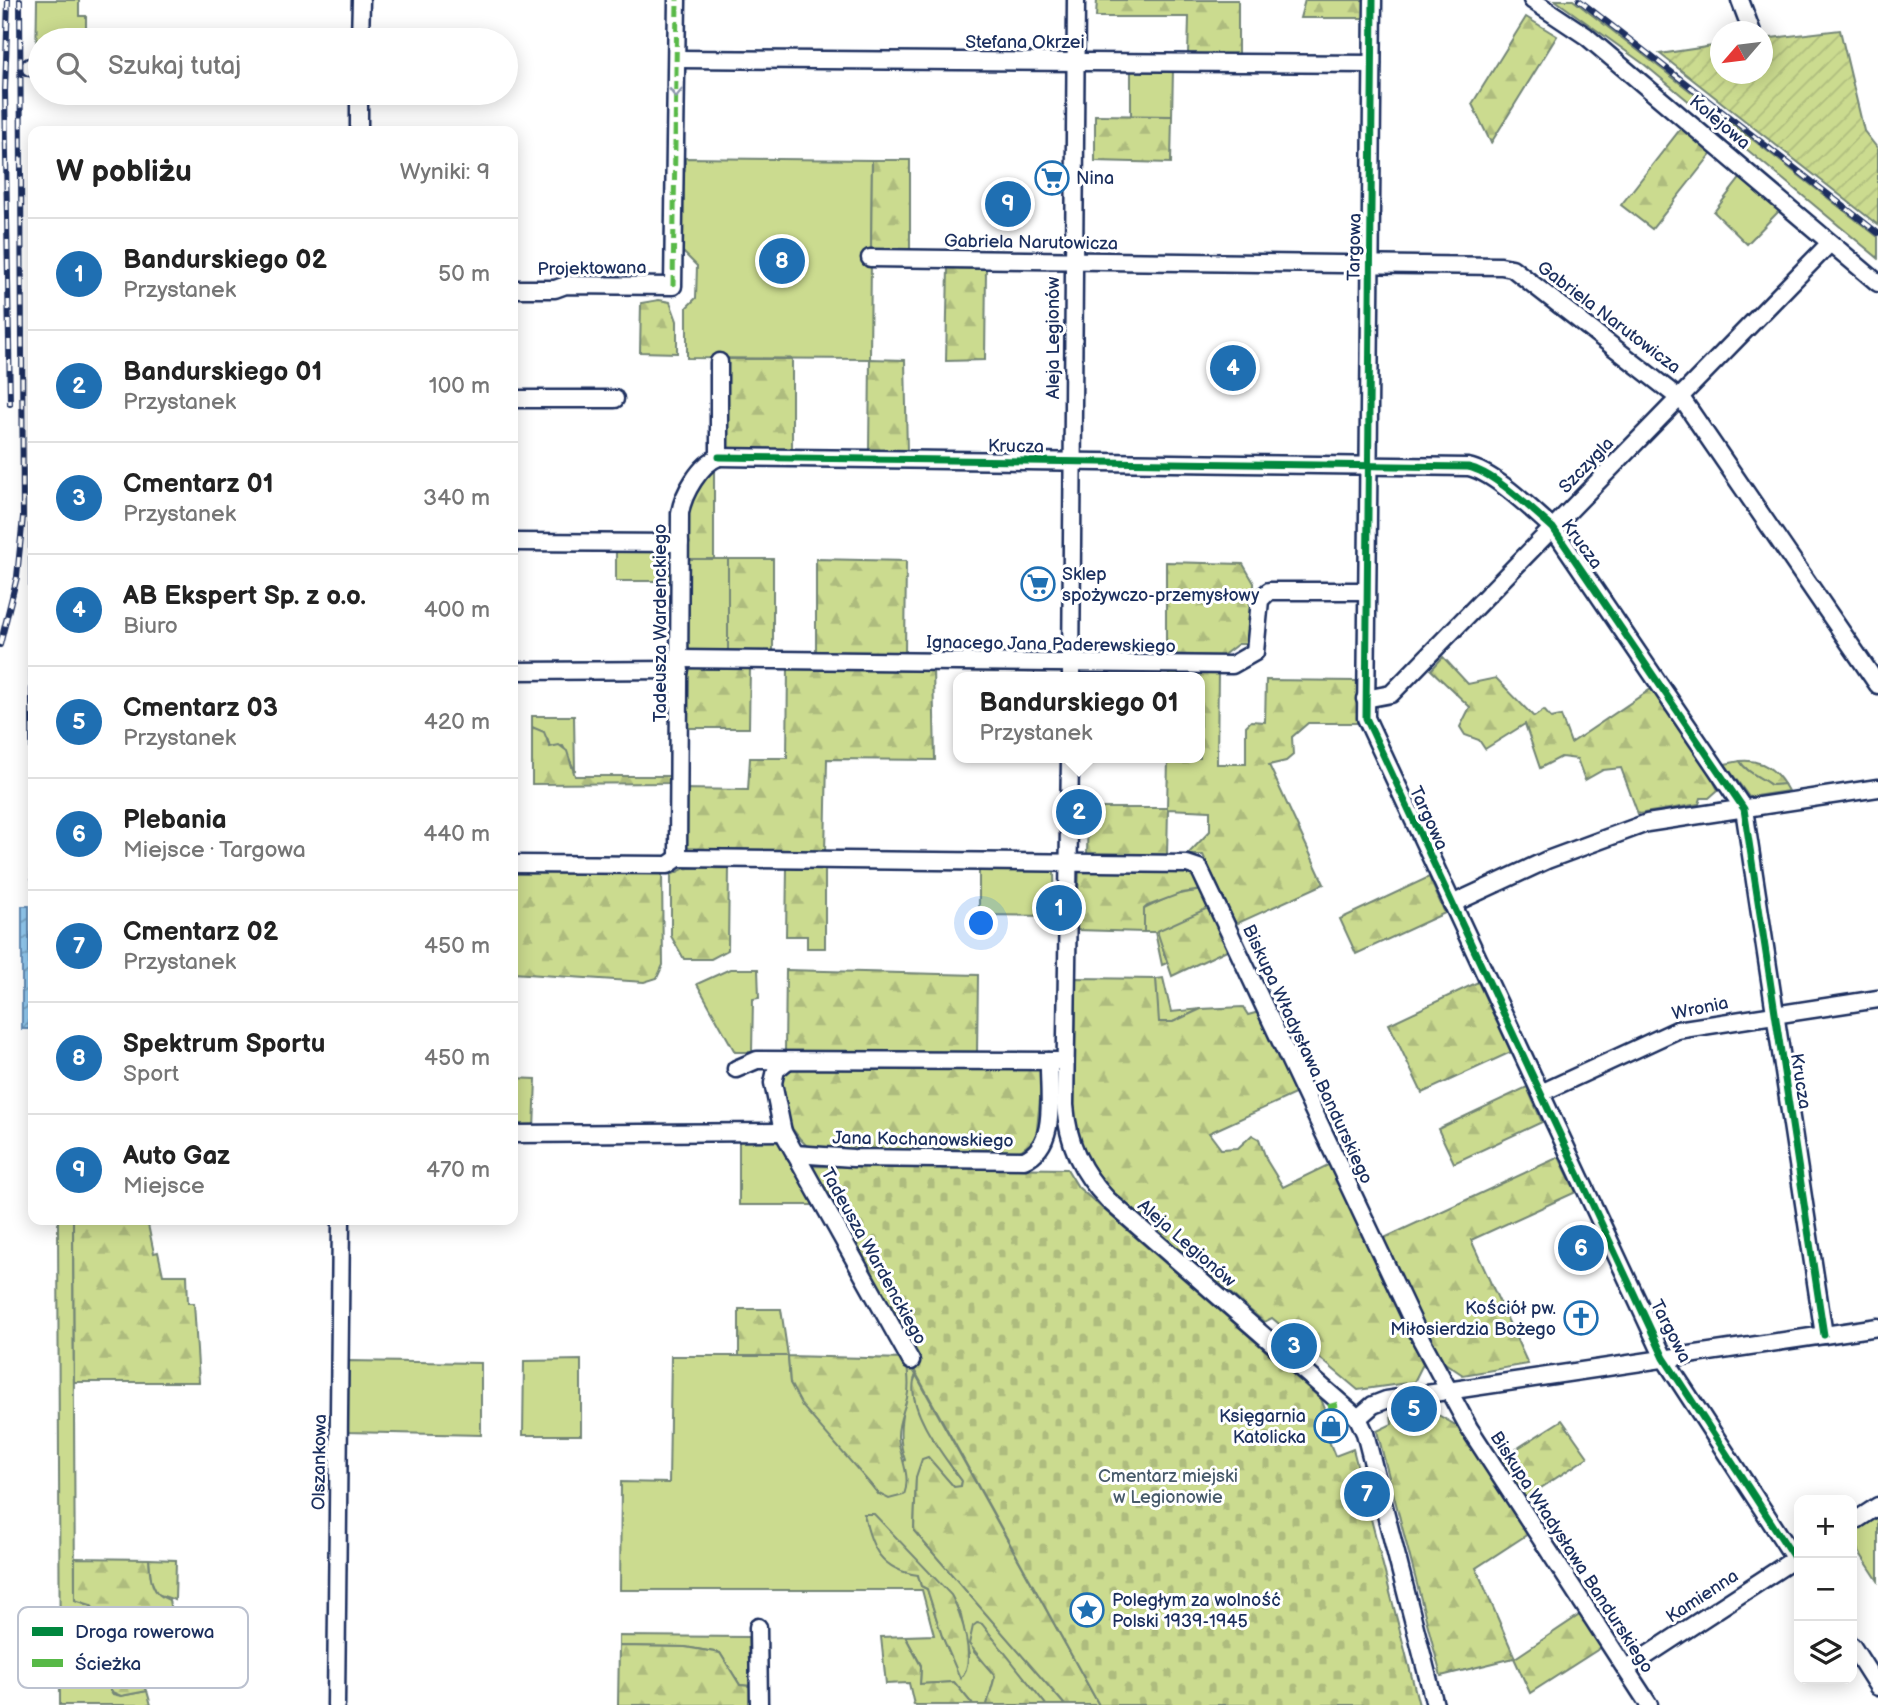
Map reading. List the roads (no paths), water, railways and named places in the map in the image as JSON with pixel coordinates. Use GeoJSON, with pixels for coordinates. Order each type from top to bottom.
{"type":"FeatureCollection","features":[{"type":"Feature","properties":{"kind":"street"},"geometry":{"type":"LineString","coordinates":[[360,28],[361,0]]}},
{"type":"Feature","properties":{"kind":"street"},"geometry":{"type":"LineString","coordinates":[[677,0],[677,59]]}},
{"type":"Feature","properties":{"kind":"street","name":"Aleja Legionów"},"geometry":{"type":"LineString","coordinates":[[1071,670],[1076,0]]}},
{"type":"Feature","properties":{"kind":"street","name":"Targowa"},"geometry":{"type":"LineString","coordinates":[[1373,0],[1365,699],[1369,725],[1664,1358],[1797,1558]]}},
{"type":"Feature","properties":{"kind":"street","name":"Kolejowa"},"geometry":{"type":"LineString","coordinates":[[1532,0],[1604,51],[1878,283]]}},
{"type":"Feature","properties":{"kind":"street"},"geometry":{"type":"LineString","coordinates":[[1740,0],[1748,21]]}},
{"type":"Feature","properties":{"kind":"street","name":"Stefana Okrzei"},"geometry":{"type":"LineString","coordinates":[[677,59],[1372,64]]}},
{"type":"Feature","properties":{"kind":"street","name":"Projektowana"},"geometry":{"type":"LineString","coordinates":[[518,289],[555,289],[566,285],[673,286],[677,59]]}},
{"type":"Feature","properties":{"kind":"street"},"geometry":{"type":"LineString","coordinates":[[359,105],[359,126]]}},
{"type":"Feature","properties":{"kind":"street","name":"Szczygla"},"geometry":{"type":"LineString","coordinates":[[1365,699],[1391,694],[1829,244]]}},
{"type":"Feature","properties":{"kind":"street","name":"Gabriela Narutowicza"},"geometry":{"type":"LineString","coordinates":[[870,258],[1512,268],[1680,397],[1878,685]]}},
{"type":"Feature","properties":{"kind":"street"},"geometry":{"type":"LineString","coordinates":[[719,362],[719,457]]}},
{"type":"Feature","properties":{"kind":"street"},"geometry":{"type":"LineString","coordinates":[[518,399],[615,399]]}},
{"type":"Feature","properties":{"kind":"street","name":"Krucza"},"geometry":{"type":"LineString","coordinates":[[719,457],[1368,465],[1476,469],[1553,528],[1744,809],[1824,1335]]}},
{"type":"Feature","properties":{"kind":"street","name":"Tadeusza Wardenckiego"},"geometry":{"type":"LineString","coordinates":[[678,858],[682,504],[709,463],[719,457]]}},
{"type":"Feature","properties":{"kind":"street"},"geometry":{"type":"LineString","coordinates":[[518,542],[680,543]]}},
{"type":"Feature","properties":{"kind":"street","name":"Ignacego Jana Paderewskiego"},"geometry":{"type":"LineString","coordinates":[[518,671],[680,665],[1071,670],[1232,665],[1255,652],[1260,600],[1264,594],[1273,590],[1366,591]]}},
{"type":"Feature","properties":{"kind":"street","name":"Aleja Legionów"},"geometry":{"type":"LineString","coordinates":[[1070,763],[1065,1105],[1069,1139],[1092,1182],[1120,1211],[1335,1405],[1359,1418]]}},
{"type":"Feature","properties":{"kind":"street"},"geometry":{"type":"LineString","coordinates":[[1452,904],[1547,860],[1639,825],[1878,788]]}},
{"type":"Feature","properties":{"kind":"street","name":"Biskupa Władysława Bandurskiego"},"geometry":{"type":"LineString","coordinates":[[518,864],[668,866],[678,858],[1069,862],[1187,864],[1202,872],[1408,1314],[1469,1429],[1649,1705]]}},
{"type":"Feature","properties":{"kind":"street","name":"Wronia"},"geometry":{"type":"LineString","coordinates":[[1541,1093],[1677,1030],[1878,999]]}},
{"type":"Feature","properties":{"kind":"street"},"geometry":{"type":"LineString","coordinates":[[736,1069],[757,1060],[1066,1062]]}},
{"type":"Feature","properties":{"kind":"street","name":"Tadeusza Wardenckiego"},"geometry":{"type":"LineString","coordinates":[[787,1061],[778,1066],[773,1083],[783,1132],[911,1361]]}},
{"type":"Feature","properties":{"kind":"street","name":"Jana Kochanowskiego"},"geometry":{"type":"LineString","coordinates":[[795,1154],[853,1158],[1024,1160],[1037,1153],[1047,1136],[1049,1061]]}},
{"type":"Feature","properties":{"kind":"street"},"geometry":{"type":"LineString","coordinates":[[518,1134],[783,1132]]}},
{"type":"Feature","properties":{"kind":"street","name":"Olszankowa"},"geometry":{"type":"LineString","coordinates":[[337,1705],[341,1225]]}},
{"type":"Feature","properties":{"kind":"street"},"geometry":{"type":"LineString","coordinates":[[1435,1705],[1359,1418],[1367,1409],[1383,1401],[1450,1390],[1878,1327]]}},
{"type":"Feature","properties":{"kind":"street"},"geometry":{"type":"LineString","coordinates":[[1857,1520],[1878,1506]]}},
{"type":"Feature","properties":{"kind":"street","name":"Kamienna"},"geometry":{"type":"LineString","coordinates":[[1626,1669],[1794,1563]]}},
{"type":"Feature","properties":{"kind":"street"},"geometry":{"type":"LineString","coordinates":[[758,1627],[759,1705]]}},
{"type":"Feature","properties":{"kind":"street"},"geometry":{"type":"LineString","coordinates":[[1857,1654],[1878,1686]]}},
{"type":"Feature","properties":{"kind":"water"},"geometry":{"type":"Polygon","coordinates":[[[22,906],[28,906],[28,1029],[22,1029],[22,906]]]}},
{"type":"Feature","properties":{"kind":"railway"},"geometry":{"type":"LineString","coordinates":[[8,0],[5,91],[10,404]]}},
{"type":"Feature","properties":{"kind":"railway"},"geometry":{"type":"LineString","coordinates":[[0,645],[17,577],[23,517],[20,0]]}},
{"type":"Feature","properties":{"kind":"railway"},"geometry":{"type":"LineString","coordinates":[[1579,0],[1878,233]]}},
{"type":"Feature","properties":{"kind":"place","name":"Nina"},"geometry":{"type":"Point","coordinates":[1052,178]}},
{"type":"Feature","properties":{"kind":"place","name":"Auto Gaz"},"geometry":{"type":"Point","coordinates":[1008,204]}},
{"type":"Feature","properties":{"kind":"place","name":"Spektrum Sportu"},"geometry":{"type":"Point","coordinates":[782,261]}},
{"type":"Feature","properties":{"kind":"place","name":"AB Ekspert Sp. z o.o."},"geometry":{"type":"Point","coordinates":[1233,368]}},
{"type":"Feature","properties":{"kind":"place","name":"Sklep spożywczo-przemysłowy"},"geometry":{"type":"Point","coordinates":[1038,584]}},
{"type":"Feature","properties":{"kind":"place","name":"Bandurskiego 01"},"geometry":{"type":"Point","coordinates":[1079,812]}},
{"type":"Feature","properties":{"kind":"place","name":"Bandurskiego 02"},"geometry":{"type":"Point","coordinates":[1059,908]}},
{"type":"Feature","properties":{"kind":"place","name":"Plebania"},"geometry":{"type":"Point","coordinates":[1581,1248]}},
{"type":"Feature","properties":{"kind":"place","name":"Kościół pw. Miłosierdzia Bożego"},"geometry":{"type":"Point","coordinates":[1581,1318]}},
{"type":"Feature","properties":{"kind":"place","name":"Cmentarz 01"},"geometry":{"type":"Point","coordinates":[1294,1346]}},
{"type":"Feature","properties":{"kind":"place","name":"Cmentarz 03"},"geometry":{"type":"Point","coordinates":[1414,1409]}},
{"type":"Feature","properties":{"kind":"place","name":"Księgarnia Katolicka"},"geometry":{"type":"Point","coordinates":[1331,1426]}},
{"type":"Feature","properties":{"kind":"place","name":"Cmentarz 02"},"geometry":{"type":"Point","coordinates":[1367,1494]}},
{"type":"Feature","properties":{"kind":"place","name":"Poległym za wolność Polski 1939-1945"},"geometry":{"type":"Point","coordinates":[1087,1610]}},
{"type":"Feature","properties":{"kind":"park label","name":"Cmentarz miejski w Legionowie"},"geometry":{"type":"Point","coordinates":[1168,1486]}}]}
